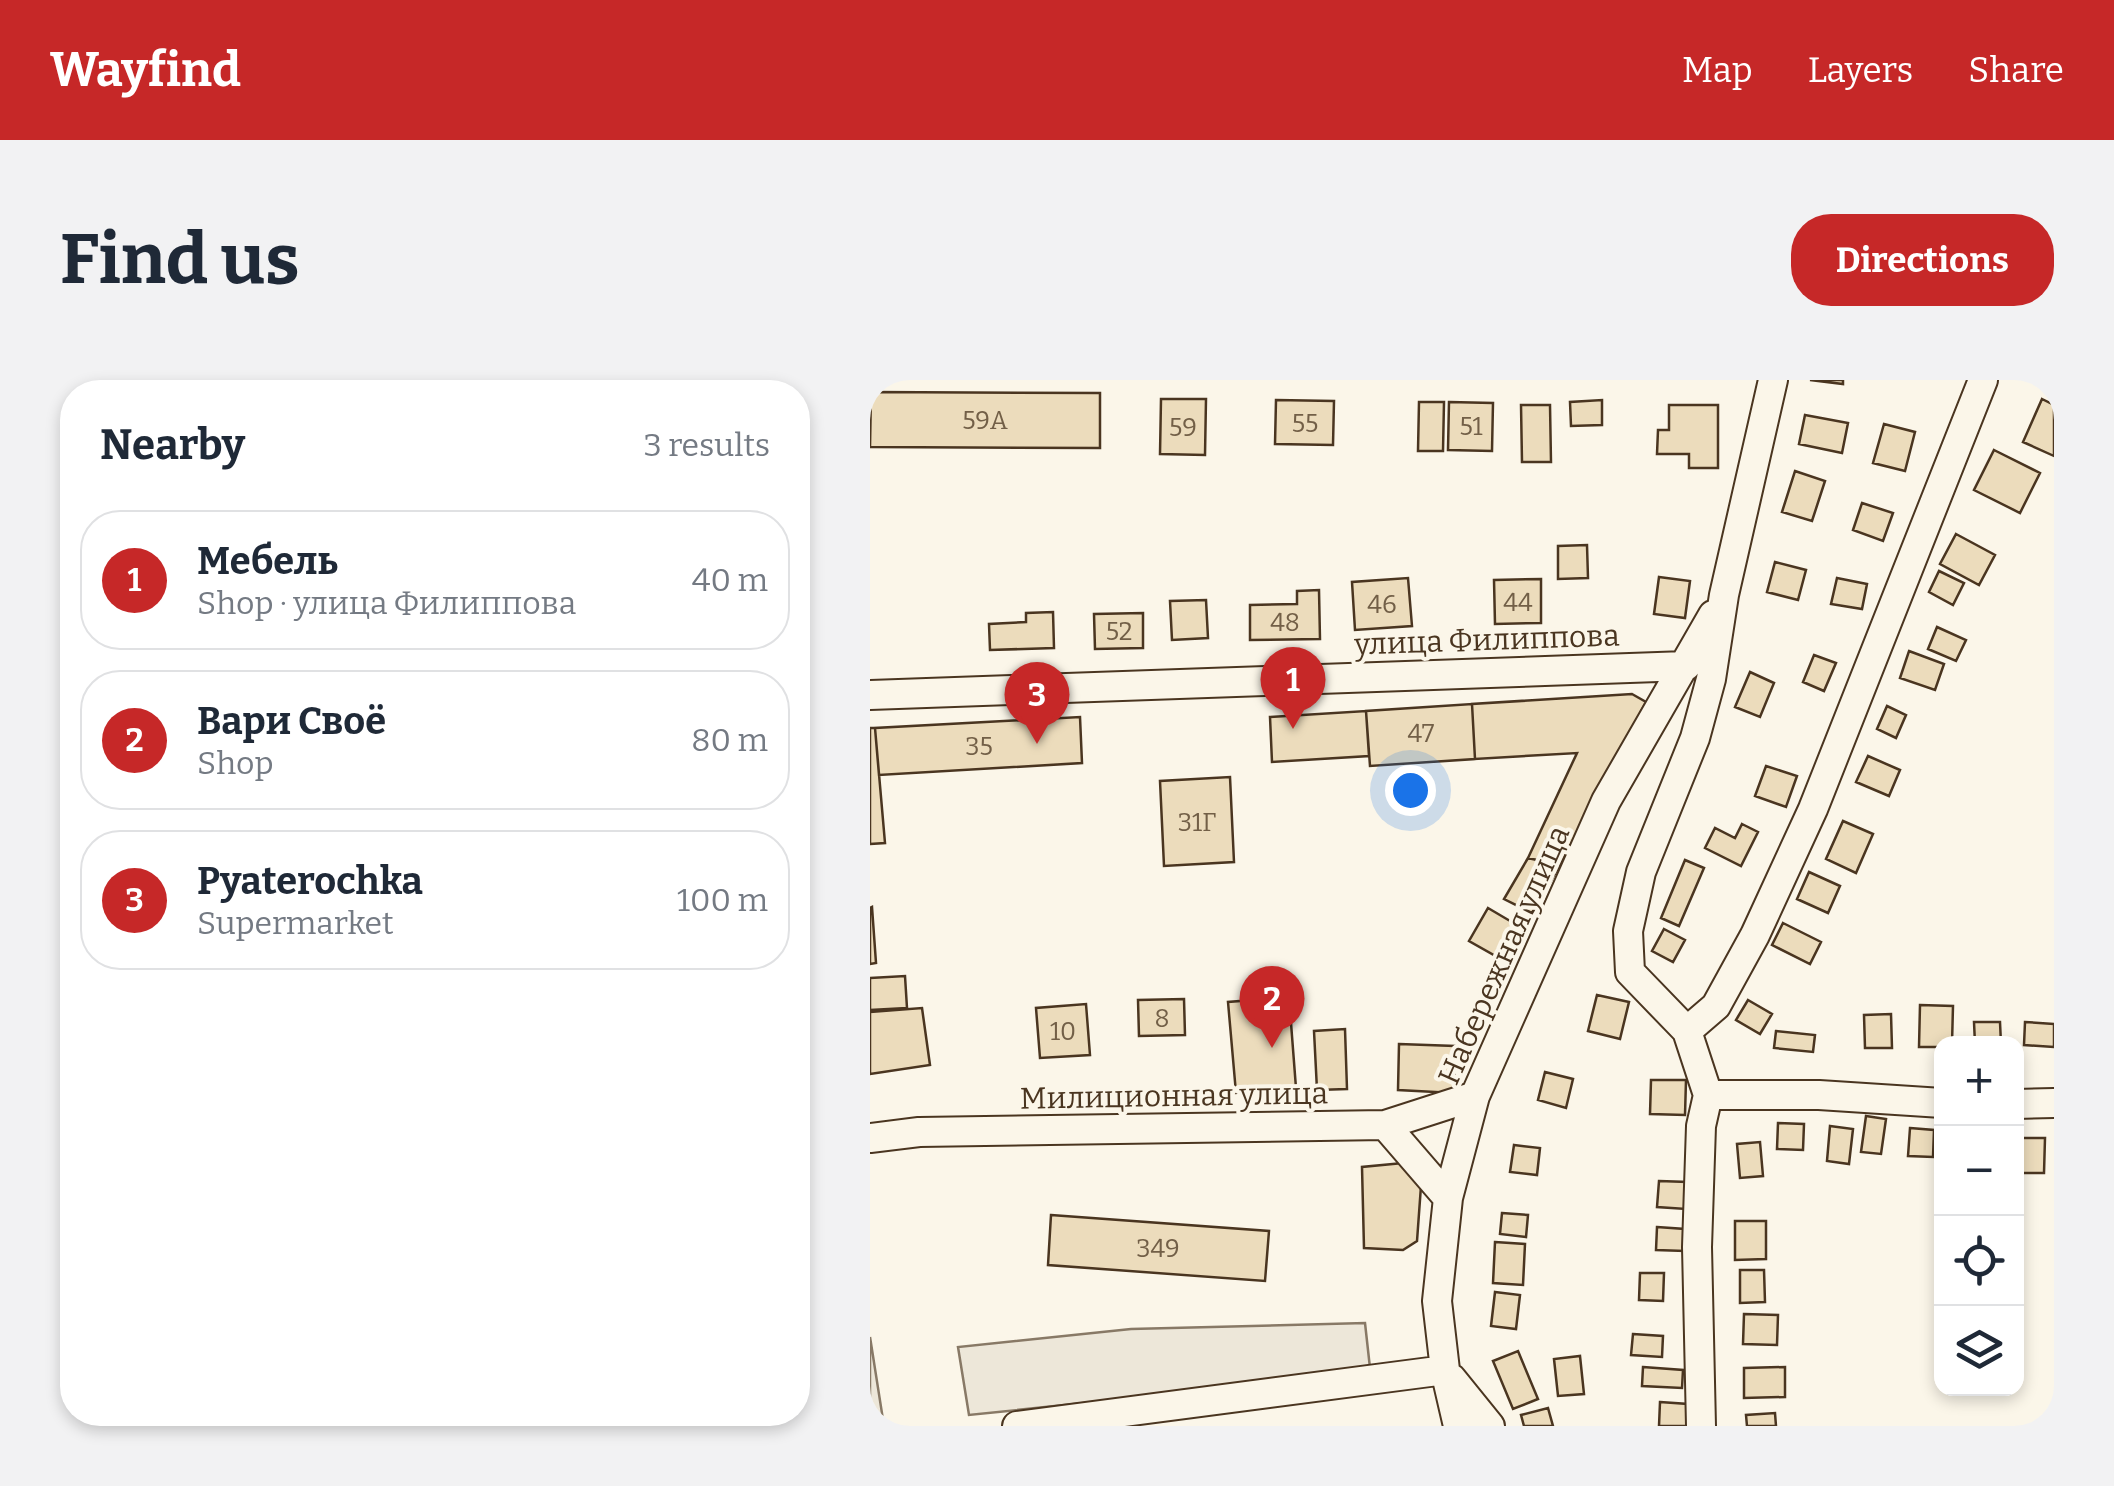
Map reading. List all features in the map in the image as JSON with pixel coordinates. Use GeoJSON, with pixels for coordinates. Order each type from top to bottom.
{"type":"FeatureCollection","features":[{"type":"Feature","properties":{"kind":"street","name":"Набережная улица"},"geometry":{"type":"LineString","coordinates":[[1701,1426],[1697,1247],[1701,1126],[1708,1095],[1687,1032],[1630,972],[1628,931],[1641,872],[1696,738],[1773,380]]}},
{"type":"Feature","properties":{"kind":"street"},"geometry":{"type":"LineString","coordinates":[[1687,1032],[1716,1006],[1756,935],[1813,809],[1983,380]]}},
{"type":"Feature","properties":{"kind":"street","name":"Набережная улица"},"geometry":{"type":"LineString","coordinates":[[1458,1426],[1445,1370],[1436,1300],[1448,1198],[1476,1096],[1606,802],[1724,594]]}},
{"type":"Feature","properties":{"kind":"street","name":"улица Филиппова"},"geometry":{"type":"LineString","coordinates":[[870,695],[1686,666]]}},
{"type":"Feature","properties":{"kind":"street"},"geometry":{"type":"LineString","coordinates":[[1708,1095],[1818,1095],[1934,1102]]}},
{"type":"Feature","properties":{"kind":"street","name":"Милиционная улица"},"geometry":{"type":"LineString","coordinates":[[870,1138],[938,1132],[1385,1125],[1476,1096]]}},
{"type":"Feature","properties":{"kind":"street"},"geometry":{"type":"LineString","coordinates":[[2024,1104],[2054,1103]]}},
{"type":"Feature","properties":{"kind":"street"},"geometry":{"type":"LineString","coordinates":[[1385,1125],[1448,1198]]}},
{"type":"Feature","properties":{"kind":"street"},"geometry":{"type":"LineString","coordinates":[[1017,1426],[1445,1370],[1490,1426]]}},
{"type":"Feature","properties":{"kind":"shaded area"},"geometry":{"type":"Polygon","coordinates":[[[1365,1323],[1370,1368],[969,1415],[958,1347],[1131,1329],[1365,1323]]]}},
{"type":"Feature","properties":{"kind":"shaded area"},"geometry":{"type":"Polygon","coordinates":[[[870,1337],[884,1426],[870,1426],[870,1337]]]}},
{"type":"Feature","properties":{"kind":"building"},"geometry":{"type":"Polygon","coordinates":[[[1810,380],[1843,380],[1843,384],[1810,380]]]}},
{"type":"Feature","properties":{"kind":"building"},"geometry":{"type":"Polygon","coordinates":[[[871,392],[1100,393],[1100,448],[870,447],[871,392]]]}},
{"type":"Feature","properties":{"kind":"building"},"geometry":{"type":"Polygon","coordinates":[[[1161,399],[1206,399],[1205,455],[1160,454],[1161,399]]]}},
{"type":"Feature","properties":{"kind":"building"},"geometry":{"type":"Polygon","coordinates":[[[2042,399],[2054,405],[2054,456],[2023,442],[2042,399]]]}},
{"type":"Feature","properties":{"kind":"building"},"geometry":{"type":"Polygon","coordinates":[[[1276,400],[1334,401],[1333,445],[1275,444],[1276,400]]]}},
{"type":"Feature","properties":{"kind":"building"},"geometry":{"type":"Polygon","coordinates":[[[1602,400],[1602,425],[1571,426],[1570,402],[1602,400]]]}},
{"type":"Feature","properties":{"kind":"building"},"geometry":{"type":"Polygon","coordinates":[[[1419,402],[1444,402],[1443,451],[1418,451],[1419,402]]]}},
{"type":"Feature","properties":{"kind":"building"},"geometry":{"type":"Polygon","coordinates":[[[1449,402],[1493,403],[1492,451],[1448,450],[1449,402]]]}},
{"type":"Feature","properties":{"kind":"building"},"geometry":{"type":"Polygon","coordinates":[[[1521,405],[1550,405],[1551,462],[1522,462],[1521,405]]]}},
{"type":"Feature","properties":{"kind":"building"},"geometry":{"type":"Polygon","coordinates":[[[1669,405],[1718,405],[1718,468],[1689,468],[1689,454],[1657,454],[1658,430],[1669,430],[1669,405]]]}},
{"type":"Feature","properties":{"kind":"building"},"geometry":{"type":"Polygon","coordinates":[[[1805,415],[1848,423],[1842,453],[1799,444],[1805,415]]]}},
{"type":"Feature","properties":{"kind":"building"},"geometry":{"type":"Polygon","coordinates":[[[1884,424],[1915,432],[1905,471],[1873,463],[1884,424]]]}},
{"type":"Feature","properties":{"kind":"building"},"geometry":{"type":"Polygon","coordinates":[[[1994,450],[2040,473],[2020,513],[1974,490],[1994,450]]]}},
{"type":"Feature","properties":{"kind":"building"},"geometry":{"type":"Polygon","coordinates":[[[1795,471],[1825,481],[1812,521],[1782,512],[1795,471]]]}},
{"type":"Feature","properties":{"kind":"building"},"geometry":{"type":"Polygon","coordinates":[[[1862,503],[1893,513],[1883,541],[1853,530],[1862,503]]]}},
{"type":"Feature","properties":{"kind":"building"},"geometry":{"type":"Polygon","coordinates":[[[1956,534],[1995,555],[1979,585],[1940,564],[1956,534]]]}},
{"type":"Feature","properties":{"kind":"building"},"geometry":{"type":"Polygon","coordinates":[[[1587,545],[1588,578],[1558,579],[1558,546],[1587,545]]]}},
{"type":"Feature","properties":{"kind":"building"},"geometry":{"type":"Polygon","coordinates":[[[1775,562],[1806,570],[1798,600],[1767,592],[1775,562]]]}},
{"type":"Feature","properties":{"kind":"building"},"geometry":{"type":"Polygon","coordinates":[[[1939,571],[1964,583],[1953,605],[1929,592],[1939,571]]]}},
{"type":"Feature","properties":{"kind":"building"},"geometry":{"type":"Polygon","coordinates":[[[1659,577],[1690,581],[1685,618],[1654,614],[1659,577]]]}},
{"type":"Feature","properties":{"kind":"building"},"geometry":{"type":"Polygon","coordinates":[[[1408,578],[1412,626],[1355,630],[1352,582],[1408,578]]]}},
{"type":"Feature","properties":{"kind":"building"},"geometry":{"type":"Polygon","coordinates":[[[1837,578],[1867,584],[1862,609],[1831,604],[1837,578]]]}},
{"type":"Feature","properties":{"kind":"building"},"geometry":{"type":"Polygon","coordinates":[[[1541,579],[1541,623],[1495,624],[1494,580],[1541,579]]]}},
{"type":"Feature","properties":{"kind":"building"},"geometry":{"type":"Polygon","coordinates":[[[1319,590],[1320,639],[1250,640],[1250,605],[1297,604],[1297,591],[1319,590]]]}},
{"type":"Feature","properties":{"kind":"building"},"geometry":{"type":"Polygon","coordinates":[[[1206,600],[1208,638],[1172,640],[1170,601],[1206,600]]]}},
{"type":"Feature","properties":{"kind":"building"},"geometry":{"type":"Polygon","coordinates":[[[1053,612],[1054,648],[990,650],[989,624],[1026,622],[1026,613],[1053,612]]]}},
{"type":"Feature","properties":{"kind":"building"},"geometry":{"type":"Polygon","coordinates":[[[1143,613],[1143,648],[1095,649],[1094,614],[1143,613]]]}},
{"type":"Feature","properties":{"kind":"building"},"geometry":{"type":"Polygon","coordinates":[[[1937,627],[1966,640],[1956,661],[1928,649],[1937,627]]]}},
{"type":"Feature","properties":{"kind":"building"},"geometry":{"type":"Polygon","coordinates":[[[1909,651],[1944,664],[1935,690],[1900,678],[1909,651]]]}},
{"type":"Feature","properties":{"kind":"building"},"geometry":{"type":"Polygon","coordinates":[[[1814,655],[1836,663],[1824,691],[1803,682],[1814,655]]]}},
{"type":"Feature","properties":{"kind":"building"},"geometry":{"type":"Polygon","coordinates":[[[1750,672],[1774,683],[1760,717],[1735,707],[1750,672]]]}},
{"type":"Feature","properties":{"kind":"building"},"geometry":{"type":"Polygon","coordinates":[[[1632,694],[1646,702],[1560,865],[1528,858],[1577,753],[1475,759],[1472,704],[1632,694]]]}},
{"type":"Feature","properties":{"kind":"building"},"geometry":{"type":"Polygon","coordinates":[[[1472,704],[1475,759],[1370,766],[1366,711],[1472,704]]]}},
{"type":"Feature","properties":{"kind":"building"},"geometry":{"type":"Polygon","coordinates":[[[1887,706],[1906,715],[1896,738],[1877,729],[1887,706]]]}},
{"type":"Feature","properties":{"kind":"building"},"geometry":{"type":"Polygon","coordinates":[[[1366,711],[1369,756],[1272,762],[1270,717],[1366,711]]]}},
{"type":"Feature","properties":{"kind":"building"},"geometry":{"type":"Polygon","coordinates":[[[1080,717],[1082,763],[879,775],[875,728],[1080,717]]]}},
{"type":"Feature","properties":{"kind":"building"},"geometry":{"type":"Polygon","coordinates":[[[870,728],[875,728],[885,843],[870,844],[870,728]]]}},
{"type":"Feature","properties":{"kind":"building"},"geometry":{"type":"Polygon","coordinates":[[[1868,756],[1900,770],[1889,796],[1856,782],[1868,756]]]}},
{"type":"Feature","properties":{"kind":"building"},"geometry":{"type":"Polygon","coordinates":[[[1766,766],[1797,776],[1786,807],[1755,796],[1766,766]]]}},
{"type":"Feature","properties":{"kind":"building"},"geometry":{"type":"Polygon","coordinates":[[[1230,777],[1234,862],[1164,866],[1160,781],[1230,777]]]}},
{"type":"Feature","properties":{"kind":"building"},"geometry":{"type":"Polygon","coordinates":[[[1843,821],[1873,834],[1856,873],[1826,859],[1843,821]]]}},
{"type":"Feature","properties":{"kind":"building"},"geometry":{"type":"Polygon","coordinates":[[[1742,824],[1758,832],[1741,866],[1705,848],[1715,828],[1735,838],[1742,824]]]}},
{"type":"Feature","properties":{"kind":"building"},"geometry":{"type":"Polygon","coordinates":[[[1528,858],[1560,865],[1532,913],[1504,899],[1528,858]]]}},
{"type":"Feature","properties":{"kind":"building"},"geometry":{"type":"Polygon","coordinates":[[[1685,860],[1704,868],[1679,926],[1661,918],[1685,860]]]}},
{"type":"Feature","properties":{"kind":"building"},"geometry":{"type":"Polygon","coordinates":[[[1809,872],[1840,886],[1828,913],[1797,899],[1809,872]]]}},
{"type":"Feature","properties":{"kind":"building"},"geometry":{"type":"Polygon","coordinates":[[[870,908],[876,963],[870,964],[870,908]]]}},
{"type":"Feature","properties":{"kind":"building"},"geometry":{"type":"Polygon","coordinates":[[[1488,908],[1527,931],[1508,963],[1469,941],[1488,908]]]}},
{"type":"Feature","properties":{"kind":"building"},"geometry":{"type":"Polygon","coordinates":[[[1783,923],[1821,942],[1810,964],[1772,945],[1783,923]]]}},
{"type":"Feature","properties":{"kind":"building"},"geometry":{"type":"Polygon","coordinates":[[[1664,929],[1685,940],[1673,962],[1652,951],[1664,929]]]}},
{"type":"Feature","properties":{"kind":"building"},"geometry":{"type":"Polygon","coordinates":[[[905,976],[907,1008],[870,1010],[870,978],[905,976]]]}},
{"type":"Feature","properties":{"kind":"building"},"geometry":{"type":"Polygon","coordinates":[[[1597,995],[1629,1002],[1620,1039],[1588,1031],[1597,995]]]}},
{"type":"Feature","properties":{"kind":"building"},"geometry":{"type":"Polygon","coordinates":[[[1289,997],[1296,1088],[1236,1093],[1228,1002],[1289,997]]]}},
{"type":"Feature","properties":{"kind":"building"},"geometry":{"type":"Polygon","coordinates":[[[1184,999],[1185,1035],[1139,1036],[1138,1000],[1184,999]]]}},
{"type":"Feature","properties":{"kind":"building"},"geometry":{"type":"Polygon","coordinates":[[[1748,1000],[1772,1014],[1760,1034],[1736,1020],[1748,1000]]]}},
{"type":"Feature","properties":{"kind":"building"},"geometry":{"type":"Polygon","coordinates":[[[1086,1004],[1090,1055],[1040,1058],[1036,1008],[1086,1004]]]}},
{"type":"Feature","properties":{"kind":"building"},"geometry":{"type":"Polygon","coordinates":[[[1920,1005],[1953,1006],[1952,1036],[1934,1036],[1934,1047],[1919,1047],[1920,1005]]]}},
{"type":"Feature","properties":{"kind":"building"},"geometry":{"type":"Polygon","coordinates":[[[922,1008],[930,1065],[870,1074],[870,1012],[922,1008]]]}},
{"type":"Feature","properties":{"kind":"building"},"geometry":{"type":"Polygon","coordinates":[[[1891,1014],[1892,1048],[1865,1048],[1864,1015],[1891,1014]]]}},
{"type":"Feature","properties":{"kind":"building"},"geometry":{"type":"Polygon","coordinates":[[[1974,1022],[2000,1022],[2001,1036],[1975,1036],[1974,1022]]]}},
{"type":"Feature","properties":{"kind":"building"},"geometry":{"type":"Polygon","coordinates":[[[2025,1022],[2054,1024],[2054,1047],[2024,1045],[2025,1022]]]}},
{"type":"Feature","properties":{"kind":"building"},"geometry":{"type":"Polygon","coordinates":[[[1345,1029],[1347,1089],[1317,1090],[1314,1031],[1345,1029]]]}},
{"type":"Feature","properties":{"kind":"building"},"geometry":{"type":"Polygon","coordinates":[[[1776,1031],[1815,1035],[1813,1052],[1774,1048],[1776,1031]]]}},
{"type":"Feature","properties":{"kind":"building"},"geometry":{"type":"Polygon","coordinates":[[[1399,1044],[1455,1046],[1454,1093],[1398,1090],[1399,1044]]]}},
{"type":"Feature","properties":{"kind":"building"},"geometry":{"type":"Polygon","coordinates":[[[1545,1072],[1573,1079],[1566,1108],[1538,1100],[1545,1072]]]}},
{"type":"Feature","properties":{"kind":"building"},"geometry":{"type":"Polygon","coordinates":[[[1651,1080],[1686,1080],[1685,1115],[1650,1114],[1651,1080]]]}},
{"type":"Feature","properties":{"kind":"building"},"geometry":{"type":"Polygon","coordinates":[[[1866,1116],[1886,1119],[1881,1154],[1861,1152],[1866,1116]]]}},
{"type":"Feature","properties":{"kind":"building"},"geometry":{"type":"Polygon","coordinates":[[[1778,1123],[1804,1124],[1803,1150],[1777,1149],[1778,1123]]]}},
{"type":"Feature","properties":{"kind":"building"},"geometry":{"type":"Polygon","coordinates":[[[1830,1126],[1853,1129],[1849,1164],[1827,1161],[1830,1126]]]}},
{"type":"Feature","properties":{"kind":"building"},"geometry":{"type":"Polygon","coordinates":[[[1910,1128],[1934,1130],[1933,1157],[1908,1156],[1910,1128]]]}},
{"type":"Feature","properties":{"kind":"building"},"geometry":{"type":"Polygon","coordinates":[[[2024,1138],[2045,1138],[2044,1173],[2024,1173],[2024,1138]]]}},
{"type":"Feature","properties":{"kind":"building"},"geometry":{"type":"Polygon","coordinates":[[[1760,1142],[1763,1176],[1740,1178],[1737,1144],[1760,1142]]]}},
{"type":"Feature","properties":{"kind":"building"},"geometry":{"type":"Polygon","coordinates":[[[1514,1145],[1540,1148],[1537,1175],[1510,1172],[1514,1145]]]}},
{"type":"Feature","properties":{"kind":"building"},"geometry":{"type":"Polygon","coordinates":[[[1403,1163],[1422,1172],[1417,1241],[1403,1250],[1364,1248],[1362,1167],[1403,1163]]]}},
{"type":"Feature","properties":{"kind":"building"},"geometry":{"type":"Polygon","coordinates":[[[1659,1181],[1688,1182],[1686,1209],[1657,1207],[1659,1181]]]}},
{"type":"Feature","properties":{"kind":"building"},"geometry":{"type":"Polygon","coordinates":[[[1502,1213],[1528,1215],[1526,1237],[1500,1234],[1502,1213]]]}},
{"type":"Feature","properties":{"kind":"building"},"geometry":{"type":"Polygon","coordinates":[[[1051,1215],[1269,1231],[1265,1281],[1048,1265],[1051,1215]]]}},
{"type":"Feature","properties":{"kind":"building"},"geometry":{"type":"Polygon","coordinates":[[[1735,1221],[1766,1221],[1766,1259],[1735,1260],[1735,1221]]]}},
{"type":"Feature","properties":{"kind":"building"},"geometry":{"type":"Polygon","coordinates":[[[1657,1227],[1685,1229],[1685,1251],[1656,1250],[1657,1227]]]}},
{"type":"Feature","properties":{"kind":"building"},"geometry":{"type":"Polygon","coordinates":[[[1495,1242],[1525,1244],[1523,1285],[1493,1283],[1495,1242]]]}},
{"type":"Feature","properties":{"kind":"building"},"geometry":{"type":"Polygon","coordinates":[[[1740,1270],[1764,1270],[1765,1302],[1740,1303],[1740,1270]]]}},
{"type":"Feature","properties":{"kind":"building"},"geometry":{"type":"Polygon","coordinates":[[[1640,1273],[1664,1273],[1663,1301],[1639,1300],[1640,1273]]]}},
{"type":"Feature","properties":{"kind":"building"},"geometry":{"type":"Polygon","coordinates":[[[1495,1292],[1520,1295],[1516,1329],[1491,1326],[1495,1292]]]}},
{"type":"Feature","properties":{"kind":"building"},"geometry":{"type":"Polygon","coordinates":[[[1744,1314],[1778,1315],[1777,1345],[1743,1344],[1744,1314]]]}},
{"type":"Feature","properties":{"kind":"building"},"geometry":{"type":"Polygon","coordinates":[[[1633,1334],[1663,1336],[1662,1357],[1631,1355],[1633,1334]]]}},
{"type":"Feature","properties":{"kind":"building"},"geometry":{"type":"Polygon","coordinates":[[[1518,1351],[1538,1399],[1513,1409],[1493,1361],[1518,1351]]]}},
{"type":"Feature","properties":{"kind":"building"},"geometry":{"type":"Polygon","coordinates":[[[1580,1356],[1584,1394],[1558,1396],[1554,1359],[1580,1356]]]}},
{"type":"Feature","properties":{"kind":"building"},"geometry":{"type":"Polygon","coordinates":[[[1643,1367],[1683,1370],[1682,1388],[1642,1386],[1643,1367]]]}},
{"type":"Feature","properties":{"kind":"building"},"geometry":{"type":"Polygon","coordinates":[[[1785,1367],[1785,1397],[1744,1398],[1744,1368],[1785,1367]]]}},
{"type":"Feature","properties":{"kind":"building"},"geometry":{"type":"Polygon","coordinates":[[[1660,1402],[1688,1404],[1687,1426],[1659,1426],[1660,1402]]]}},
{"type":"Feature","properties":{"kind":"building"},"geometry":{"type":"Polygon","coordinates":[[[1548,1408],[1553,1426],[1524,1426],[1521,1415],[1548,1408]]]}},
{"type":"Feature","properties":{"kind":"building"},"geometry":{"type":"Polygon","coordinates":[[[1775,1413],[1776,1426],[1747,1426],[1746,1415],[1775,1413]]]}},
{"type":"Feature","properties":{"kind":"place","name":"Мебель"},"geometry":{"type":"Point","coordinates":[1293,729]}},
{"type":"Feature","properties":{"kind":"place","name":"Pyaterochka"},"geometry":{"type":"Point","coordinates":[1037,744]}},
{"type":"Feature","properties":{"kind":"place","name":"Вари Своё"},"geometry":{"type":"Point","coordinates":[1272,1048]}}]}
